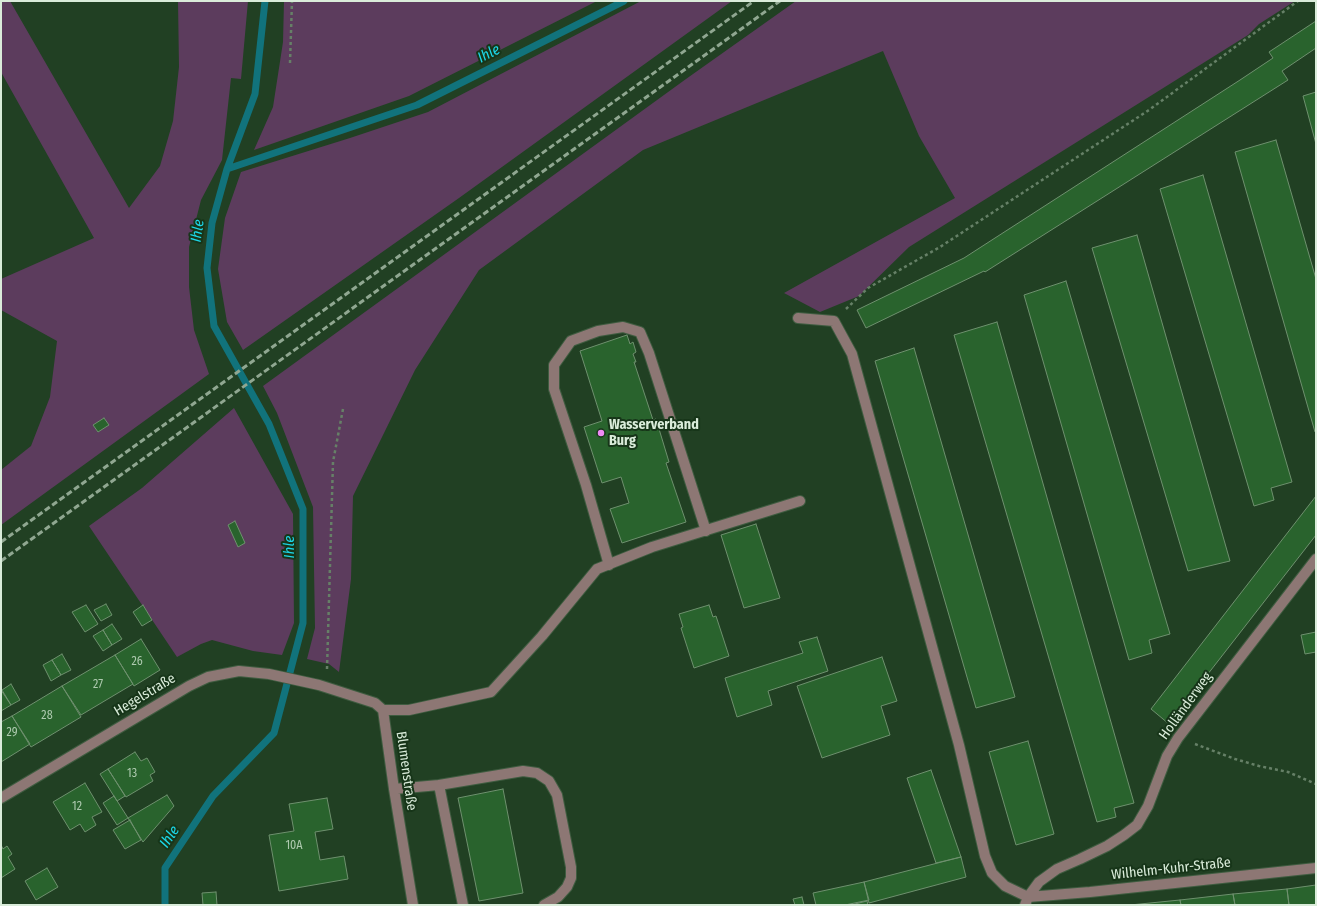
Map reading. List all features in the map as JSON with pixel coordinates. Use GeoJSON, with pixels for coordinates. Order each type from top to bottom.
{"type":"FeatureCollection","features":[{"type":"Feature","properties":{"kind":"street"},"geometry":{"type":"LineString","coordinates":[[798,318],[834,321],[852,354],[959,745],[985,856],[992,873],[1005,886],[1027,901]]}},
{"type":"Feature","properties":{"kind":"street"},"geometry":{"type":"LineString","coordinates":[[609,565],[586,485],[554,388],[554,365],[571,341],[598,331],[622,327],[640,332],[649,353],[706,530]]}},
{"type":"Feature","properties":{"kind":"street"},"geometry":{"type":"LineString","coordinates":[[323,686],[375,703],[383,710],[409,710],[491,692],[542,636],[597,569],[652,547],[800,501]]}},
{"type":"Feature","properties":{"kind":"street","name":"Holländerweg"},"geometry":{"type":"LineString","coordinates":[[1027,901],[1039,882],[1057,869],[1107,846],[1137,825],[1148,806],[1167,756],[1178,738],[1316,559]]}},
{"type":"Feature","properties":{"kind":"street","name":"Hegelstraße"},"geometry":{"type":"LineString","coordinates":[[1,798],[189,686],[208,677],[239,671],[269,674],[323,686]]}},
{"type":"Feature","properties":{"kind":"street","name":"Blumenstraße"},"geometry":{"type":"LineString","coordinates":[[383,710],[413,905]]}},
{"type":"Feature","properties":{"kind":"street"},"geometry":{"type":"LineString","coordinates":[[394,789],[439,785],[523,771],[538,773],[549,781],[557,795],[571,867],[571,878],[567,887],[558,897],[544,905]]}},
{"type":"Feature","properties":{"kind":"street"},"geometry":{"type":"LineString","coordinates":[[439,785],[463,905]]}},
{"type":"Feature","properties":{"kind":"street","name":"Wilhelm-Kuhr-Straße"},"geometry":{"type":"LineString","coordinates":[[1027,901],[1090,892],[1316,868]]}},
{"type":"Feature","properties":{"kind":"path"},"geometry":{"type":"LineString","coordinates":[[290,63],[292,1]]}},
{"type":"Feature","properties":{"kind":"path"},"geometry":{"type":"LineString","coordinates":[[834,321],[868,288],[940,247],[1149,110],[1298,1]]}},
{"type":"Feature","properties":{"kind":"path"},"geometry":{"type":"LineString","coordinates":[[323,686],[332,462],[343,409]]}},
{"type":"Feature","properties":{"kind":"path"},"geometry":{"type":"LineString","coordinates":[[1178,738],[1235,759],[1288,772],[1316,784]]}},
{"type":"Feature","properties":{"kind":"shaded area"},"geometry":{"type":"Polygon","coordinates":[[[1,1],[10,1],[129,208],[160,166],[173,121],[179,67],[178,1],[248,1],[241,79],[231,78],[222,160],[201,200],[189,247],[189,287],[194,330],[209,374],[1,525],[1,470],[31,446],[50,397],[57,341],[1,310],[1,279],[94,238],[1,72],[1,1]]]}},
{"type":"Feature","properties":{"kind":"shaded area"},"geometry":{"type":"Polygon","coordinates":[[[284,1],[597,1],[409,96],[254,150],[273,107],[283,42],[284,1]]]}},
{"type":"Feature","properties":{"kind":"shaded area"},"geometry":{"type":"Polygon","coordinates":[[[641,1],[732,1],[459,198],[243,350],[227,322],[218,269],[225,218],[241,172],[428,112],[641,1]]]}},
{"type":"Feature","properties":{"kind":"shaded area"},"geometry":{"type":"Polygon","coordinates":[[[796,1],[1295,1],[1259,24],[1248,35],[909,247],[859,296],[820,312],[784,293],[955,198],[919,136],[883,51],[643,150],[479,270],[415,370],[353,496],[351,579],[339,672],[329,664],[307,659],[315,628],[313,507],[277,413],[263,386],[796,1]]]}},
{"type":"Feature","properties":{"kind":"shaded area"},"geometry":{"type":"Polygon","coordinates":[[[234,408],[293,514],[294,623],[282,655],[253,651],[212,640],[201,644],[177,657],[89,526],[142,488],[234,408]]]}},
{"type":"Feature","properties":{"kind":"building"},"geometry":{"type":"Polygon","coordinates":[[[1316,21],[1316,48],[1282,71],[1288,80],[985,272],[984,271],[866,328],[857,310],[964,258],[1273,58],[1269,52],[1316,21]]]}},
{"type":"Feature","properties":{"kind":"building"},"geometry":{"type":"Polygon","coordinates":[[[1316,92],[1316,144],[1303,96],[1316,92]]]}},
{"type":"Feature","properties":{"kind":"building"},"geometry":{"type":"Polygon","coordinates":[[[1276,140],[1316,279],[1316,432],[1235,152],[1276,140]]]}},
{"type":"Feature","properties":{"kind":"building"},"geometry":{"type":"Polygon","coordinates":[[[1203,175],[1292,482],[1271,488],[1274,500],[1254,506],[1160,189],[1203,175]]]}},
{"type":"Feature","properties":{"kind":"building"},"geometry":{"type":"Polygon","coordinates":[[[1137,235],[1230,561],[1188,571],[1092,248],[1137,235]]]}},
{"type":"Feature","properties":{"kind":"building"},"geometry":{"type":"Polygon","coordinates":[[[1066,281],[1170,634],[1149,640],[1152,653],[1129,660],[1024,295],[1066,281]]]}},
{"type":"Feature","properties":{"kind":"building"},"geometry":{"type":"Polygon","coordinates":[[[997,322],[1134,803],[1114,808],[1116,817],[1097,822],[954,335],[997,322]]]}},
{"type":"Feature","properties":{"kind":"building"},"geometry":{"type":"Polygon","coordinates":[[[627,335],[630,344],[633,342],[636,352],[633,354],[636,362],[634,362],[653,420],[656,419],[669,462],[666,463],[686,522],[622,543],[610,509],[629,503],[621,477],[602,483],[584,427],[602,421],[580,351],[627,335]]]}},
{"type":"Feature","properties":{"kind":"building"},"geometry":{"type":"Polygon","coordinates":[[[914,348],[1015,697],[976,708],[875,361],[914,348]]]}},
{"type":"Feature","properties":{"kind":"building"},"geometry":{"type":"Polygon","coordinates":[[[104,418],[109,425],[98,432],[93,425],[104,418]]]}},
{"type":"Feature","properties":{"kind":"building"},"geometry":{"type":"Polygon","coordinates":[[[1316,496],[1316,535],[1169,724],[1151,709],[1316,496]]]}},
{"type":"Feature","properties":{"kind":"building"},"geometry":{"type":"Polygon","coordinates":[[[235,521],[245,543],[238,547],[228,525],[235,521]]]}},
{"type":"Feature","properties":{"kind":"building"},"geometry":{"type":"Polygon","coordinates":[[[756,524],[780,598],[744,608],[721,535],[756,524]]]}},
{"type":"Feature","properties":{"kind":"building"},"geometry":{"type":"Polygon","coordinates":[[[106,604],[112,615],[101,621],[94,610],[106,604]]]}},
{"type":"Feature","properties":{"kind":"building"},"geometry":{"type":"Polygon","coordinates":[[[86,605],[98,624],[85,632],[72,612],[86,605]]]}},
{"type":"Feature","properties":{"kind":"building"},"geometry":{"type":"Polygon","coordinates":[[[143,605],[152,620],[142,626],[133,612],[143,605]]]}},
{"type":"Feature","properties":{"kind":"building"},"geometry":{"type":"Polygon","coordinates":[[[709,605],[713,617],[716,616],[729,656],[694,668],[681,628],[683,627],[679,614],[709,605]]]}},
{"type":"Feature","properties":{"kind":"building"},"geometry":{"type":"Polygon","coordinates":[[[112,624],[122,639],[112,645],[103,630],[112,624]]]}},
{"type":"Feature","properties":{"kind":"building"},"geometry":{"type":"Polygon","coordinates":[[[103,630],[112,645],[103,651],[93,636],[103,630]]]}},
{"type":"Feature","properties":{"kind":"building"},"geometry":{"type":"Polygon","coordinates":[[[1316,632],[1316,652],[1305,654],[1301,635],[1316,632]]]}},
{"type":"Feature","properties":{"kind":"building"},"geometry":{"type":"Polygon","coordinates":[[[817,637],[828,671],[768,691],[772,705],[737,717],[725,678],[803,653],[799,642],[817,637]]]}},
{"type":"Feature","properties":{"kind":"building"},"geometry":{"type":"Polygon","coordinates":[[[141,639],[160,670],[134,686],[115,655],[141,639]]]}},
{"type":"Feature","properties":{"kind":"building"},"geometry":{"type":"Polygon","coordinates":[[[62,654],[71,670],[61,675],[52,660],[62,654]]]}},
{"type":"Feature","properties":{"kind":"building"},"geometry":{"type":"Polygon","coordinates":[[[115,655],[133,684],[81,715],[62,686],[115,655]]]}},
{"type":"Feature","properties":{"kind":"building"},"geometry":{"type":"Polygon","coordinates":[[[882,657],[897,701],[881,706],[890,735],[822,758],[797,686],[882,657]]]}},
{"type":"Feature","properties":{"kind":"building"},"geometry":{"type":"Polygon","coordinates":[[[52,660],[61,675],[51,681],[43,665],[52,660]]]}},
{"type":"Feature","properties":{"kind":"building"},"geometry":{"type":"Polygon","coordinates":[[[11,684],[20,700],[11,705],[2,690],[11,684]]]}},
{"type":"Feature","properties":{"kind":"building"},"geometry":{"type":"Polygon","coordinates":[[[62,686],[81,717],[31,747],[12,716],[62,686]]]}},
{"type":"Feature","properties":{"kind":"building"},"geometry":{"type":"Polygon","coordinates":[[[1,690],[11,705],[1,711],[1,690]]]}},
{"type":"Feature","properties":{"kind":"building"},"geometry":{"type":"Polygon","coordinates":[[[12,716],[30,744],[1,762],[1,722],[12,716]]]}},
{"type":"Feature","properties":{"kind":"building"},"geometry":{"type":"Polygon","coordinates":[[[1028,741],[1054,834],[1016,845],[989,752],[1028,741]]]}},
{"type":"Feature","properties":{"kind":"building"},"geometry":{"type":"Polygon","coordinates":[[[135,752],[141,761],[147,758],[155,772],[150,775],[153,781],[126,797],[108,769],[135,752]]]}},
{"type":"Feature","properties":{"kind":"building"},"geometry":{"type":"Polygon","coordinates":[[[108,769],[125,796],[117,801],[100,774],[108,769]]]}},
{"type":"Feature","properties":{"kind":"building"},"geometry":{"type":"Polygon","coordinates":[[[931,770],[961,857],[936,863],[907,778],[931,770]]]}},
{"type":"Feature","properties":{"kind":"building"},"geometry":{"type":"Polygon","coordinates":[[[85,783],[102,812],[92,817],[96,825],[85,832],[80,824],[70,830],[53,802],[85,783]]]}},
{"type":"Feature","properties":{"kind":"building"},"geometry":{"type":"Polygon","coordinates":[[[503,789],[523,893],[479,901],[458,798],[503,789]]]}},
{"type":"Feature","properties":{"kind":"building"},"geometry":{"type":"Polygon","coordinates":[[[167,795],[174,806],[143,842],[128,818],[167,795]]]}},
{"type":"Feature","properties":{"kind":"building"},"geometry":{"type":"Polygon","coordinates":[[[114,796],[128,818],[117,825],[103,803],[114,796]]]}},
{"type":"Feature","properties":{"kind":"building"},"geometry":{"type":"Polygon","coordinates":[[[327,798],[333,829],[315,832],[320,860],[344,856],[348,879],[279,891],[269,835],[294,831],[289,804],[327,798]]]}},
{"type":"Feature","properties":{"kind":"building"},"geometry":{"type":"Polygon","coordinates":[[[130,820],[141,840],[125,849],[113,830],[130,820]]]}},
{"type":"Feature","properties":{"kind":"building"},"geometry":{"type":"Polygon","coordinates":[[[1,845],[3,849],[7,846],[12,854],[8,857],[15,869],[1,878],[1,845]]]}},
{"type":"Feature","properties":{"kind":"building"},"geometry":{"type":"Polygon","coordinates":[[[961,857],[966,877],[869,903],[864,882],[961,857]]]}},
{"type":"Feature","properties":{"kind":"building"},"geometry":{"type":"Polygon","coordinates":[[[47,868],[58,887],[36,900],[25,881],[47,868]]]}},
{"type":"Feature","properties":{"kind":"building"},"geometry":{"type":"Polygon","coordinates":[[[864,882],[869,900],[845,905],[816,905],[813,893],[864,882]]]}},
{"type":"Feature","properties":{"kind":"building"},"geometry":{"type":"Polygon","coordinates":[[[1316,885],[1316,905],[1289,905],[1287,889],[1316,885]]]}},
{"type":"Feature","properties":{"kind":"building"},"geometry":{"type":"Polygon","coordinates":[[[1287,889],[1289,905],[1235,905],[1233,894],[1287,889]]]}},
{"type":"Feature","properties":{"kind":"building"},"geometry":{"type":"Polygon","coordinates":[[[216,892],[217,905],[203,905],[202,893],[216,892]]]}},
{"type":"Feature","properties":{"kind":"building"},"geometry":{"type":"Polygon","coordinates":[[[1233,894],[1235,905],[1181,905],[1180,900],[1233,894]]]}},
{"type":"Feature","properties":{"kind":"building"},"geometry":{"type":"Polygon","coordinates":[[[802,897],[804,905],[795,905],[793,899],[802,897]]]}},
{"type":"Feature","properties":{"kind":"building"},"geometry":{"type":"Polygon","coordinates":[[[1180,900],[1181,905],[1130,905],[1180,900]]]}},
{"type":"Feature","properties":{"kind":"building"},"geometry":{"type":"Polygon","coordinates":[[[867,901],[868,905],[851,905],[867,901]]]}},
{"type":"Feature","properties":{"kind":"waterway","name":"Ihle"},"geometry":{"type":"LineString","coordinates":[[227,169],[255,94],[265,1]]}},
{"type":"Feature","properties":{"kind":"waterway","name":"Ihle"},"geometry":{"type":"LineString","coordinates":[[165,905],[165,868],[213,796],[274,733],[303,623],[303,509],[269,424],[214,326],[207,268],[212,223],[227,169],[417,105],[624,1]]}},
{"type":"Feature","properties":{"kind":"railway"},"geometry":{"type":"LineString","coordinates":[[1,542],[754,1]]}},
{"type":"Feature","properties":{"kind":"railway"},"geometry":{"type":"LineString","coordinates":[[1,561],[780,1]]}},
{"type":"Feature","properties":{"kind":"place","name":"Wasserverband Burg"},"geometry":{"type":"Point","coordinates":[601,433]}}]}
